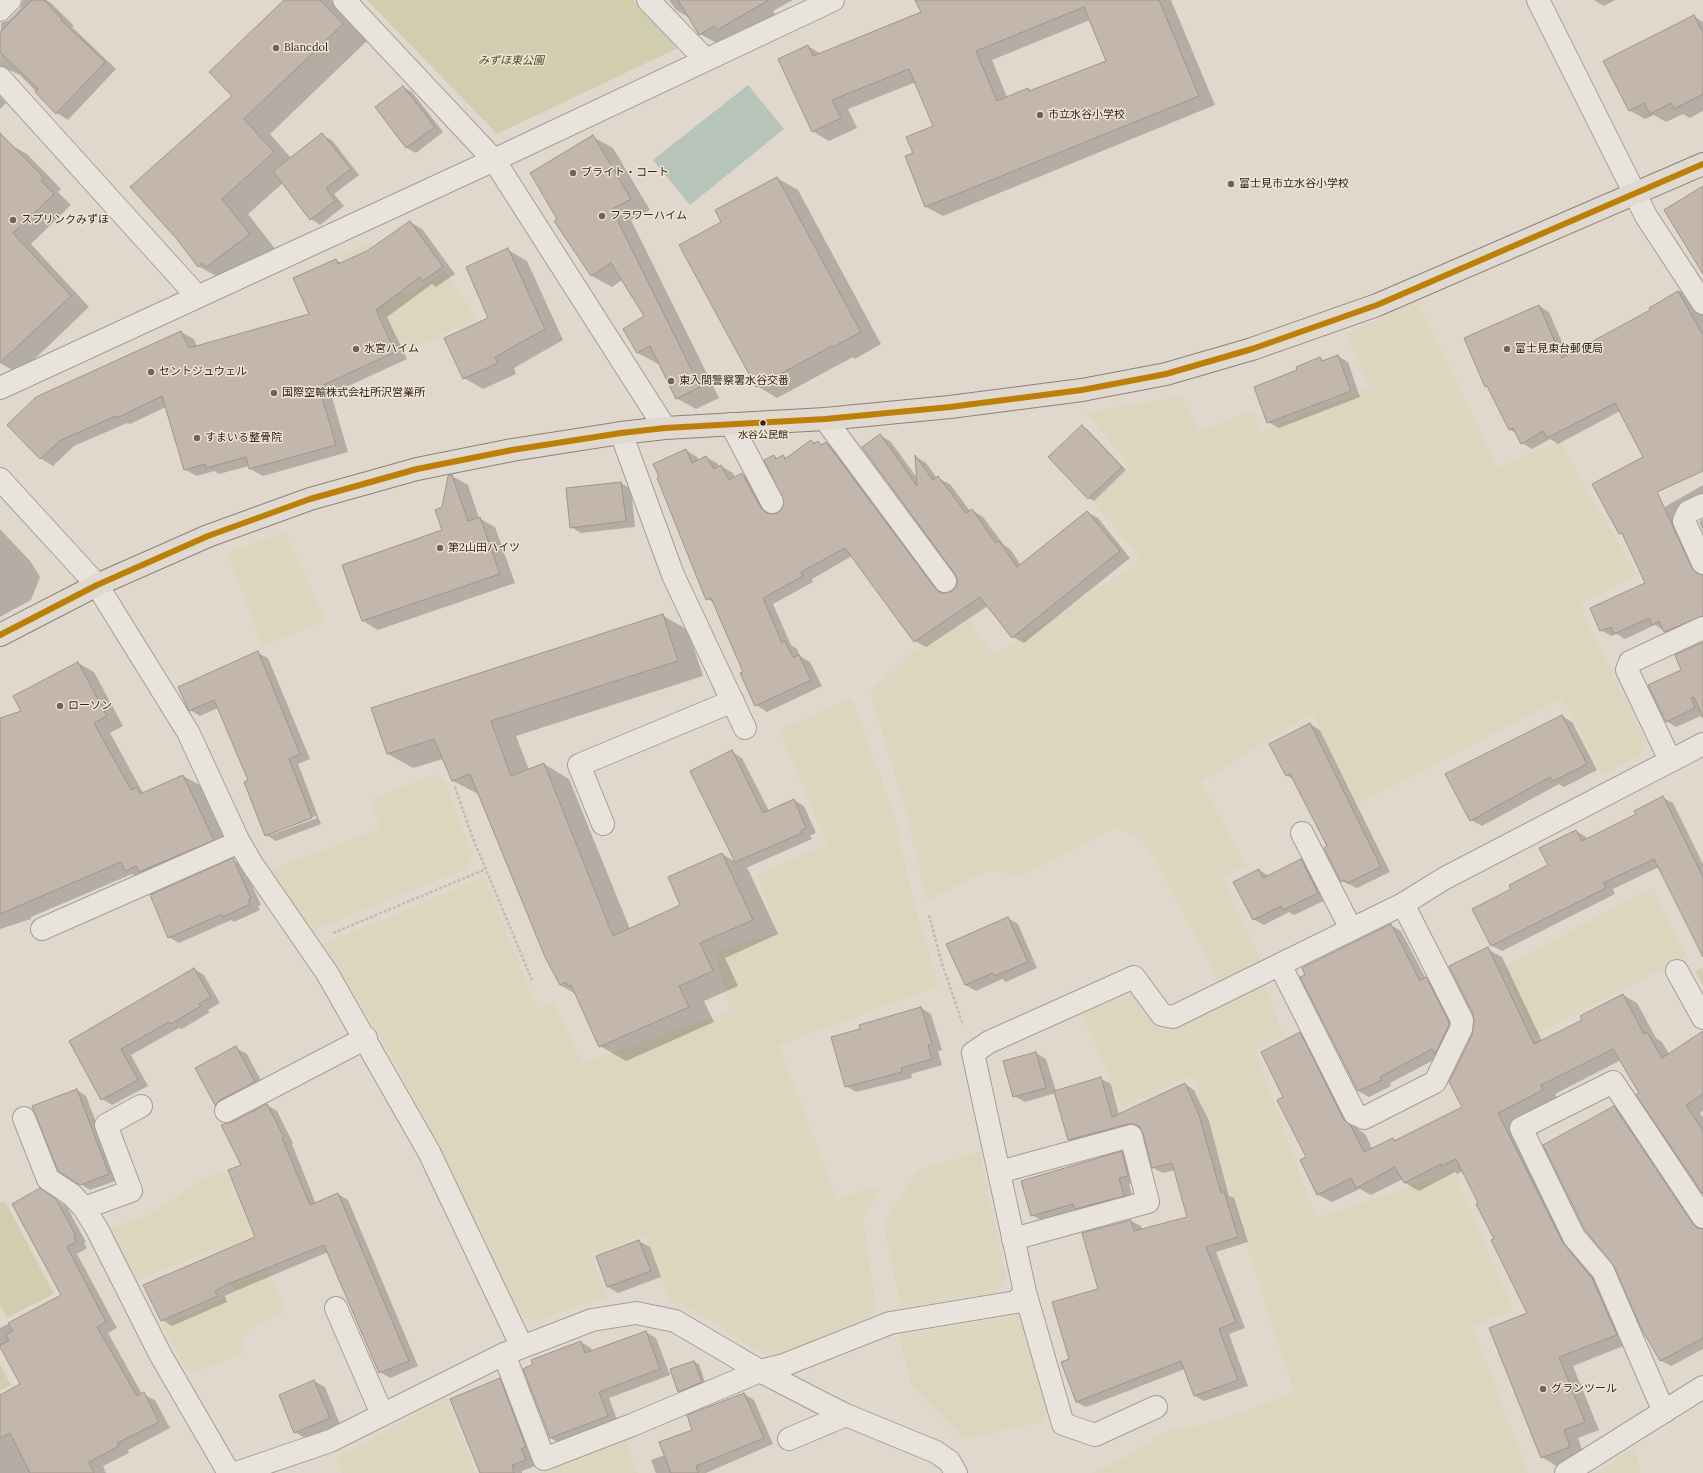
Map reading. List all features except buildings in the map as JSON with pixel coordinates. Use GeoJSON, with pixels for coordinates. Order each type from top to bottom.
{"type":"FeatureCollection","features":[{"type":"Feature","properties":{"kind":"main road"},"geometry":{"type":"LineString","coordinates":[[0,636],[97,584],[208,536],[310,499],[417,469],[512,450],[621,432],[825,419],[986,403],[1082,390],[1166,374],[1252,349],[1377,305],[1703,164]]}},
{"type":"Feature","properties":{"kind":"street"},"geometry":{"type":"LineString","coordinates":[[0,10],[10,0]]}},
{"type":"Feature","properties":{"kind":"street"},"geometry":{"type":"LineString","coordinates":[[344,0],[494,160],[665,428]]}},
{"type":"Feature","properties":{"kind":"street"},"geometry":{"type":"LineString","coordinates":[[648,0],[705,60]]}},
{"type":"Feature","properties":{"kind":"street"},"geometry":{"type":"LineString","coordinates":[[0,388],[494,160],[833,0]]}},
{"type":"Feature","properties":{"kind":"street"},"geometry":{"type":"LineString","coordinates":[[1538,0],[1646,216],[1703,303]]}},
{"type":"Feature","properties":{"kind":"street"},"geometry":{"type":"LineString","coordinates":[[0,78],[197,296]]}},
{"type":"Feature","properties":{"kind":"street"},"geometry":{"type":"LineString","coordinates":[[825,419],[944,581]]}},
{"type":"Feature","properties":{"kind":"street"},"geometry":{"type":"LineString","coordinates":[[730,424],[772,502]]}},
{"type":"Feature","properties":{"kind":"street"},"geometry":{"type":"LineString","coordinates":[[621,432],[673,575],[745,728]]}},
{"type":"Feature","properties":{"kind":"street"},"geometry":{"type":"LineString","coordinates":[[0,479],[97,584],[188,732],[239,842],[252,864],[327,973],[366,1038],[429,1152],[513,1350],[544,1458],[632,1425],[760,1371],[784,1365],[890,1323],[1016,1302],[1025,1292]]}},
{"type":"Feature","properties":{"kind":"street"},"geometry":{"type":"LineString","coordinates":[[1703,505],[1688,512],[1684,521],[1703,563]]}},
{"type":"Feature","properties":{"kind":"street"},"geometry":{"type":"LineString","coordinates":[[1670,760],[1627,670],[1630,662],[1703,628]]}},
{"type":"Feature","properties":{"kind":"street"},"geometry":{"type":"LineString","coordinates":[[603,824],[579,765],[733,701]]}},
{"type":"Feature","properties":{"kind":"street"},"geometry":{"type":"LineString","coordinates":[[1156,1407],[1095,1435],[1063,1424],[1025,1292],[973,1053],[989,1042],[1134,977],[1162,1015],[1173,1017],[1402,904],[1445,878],[1703,744]]}},
{"type":"Feature","properties":{"kind":"street"},"geometry":{"type":"LineString","coordinates":[[1302,833],[1351,929]]}},
{"type":"Feature","properties":{"kind":"street"},"geometry":{"type":"LineString","coordinates":[[42,929],[239,842]]}},
{"type":"Feature","properties":{"kind":"street"},"geometry":{"type":"LineString","coordinates":[[1280,965],[1355,1114],[1364,1118],[1400,1100],[1435,1082],[1461,1029],[1462,1020],[1402,904]]}},
{"type":"Feature","properties":{"kind":"street"},"geometry":{"type":"LineString","coordinates":[[1678,971],[1703,1018]]}},
{"type":"Feature","properties":{"kind":"street"},"geometry":{"type":"LineString","coordinates":[[226,1111],[366,1038]]}},
{"type":"Feature","properties":{"kind":"street"},"geometry":{"type":"LineString","coordinates":[[1664,1412],[1602,1271],[1574,1237],[1522,1128],[1613,1082],[1703,1217]]}},
{"type":"Feature","properties":{"kind":"street"},"geometry":{"type":"LineString","coordinates":[[84,1208],[131,1191],[106,1125],[141,1106]]}},
{"type":"Feature","properties":{"kind":"street"},"geometry":{"type":"LineString","coordinates":[[24,1118],[48,1179],[72,1195],[84,1208],[97,1229],[160,1354],[229,1473]]}},
{"type":"Feature","properties":{"kind":"street"},"geometry":{"type":"LineString","coordinates":[[998,1172],[1131,1136],[1148,1202],[1013,1239]]}},
{"type":"Feature","properties":{"kind":"street"},"geometry":{"type":"LineString","coordinates":[[336,1308],[382,1414]]}},
{"type":"Feature","properties":{"kind":"street"},"geometry":{"type":"LineString","coordinates":[[236,1473],[330,1441],[513,1350],[592,1320],[636,1313],[675,1321],[760,1371],[846,1415],[936,1452],[949,1461],[956,1473]]}},
{"type":"Feature","properties":{"kind":"street"},"geometry":{"type":"LineString","coordinates":[[1566,1473],[1703,1387]]}},
{"type":"Feature","properties":{"kind":"street"},"geometry":{"type":"LineString","coordinates":[[789,1439],[846,1415]]}},
{"type":"Feature","properties":{"kind":"path"},"geometry":{"type":"LineString","coordinates":[[455,787],[486,869],[532,980]]}},
{"type":"Feature","properties":{"kind":"path"},"geometry":{"type":"LineString","coordinates":[[306,944],[486,869]]}},
{"type":"Feature","properties":{"kind":"path"},"geometry":{"type":"LineString","coordinates":[[929,915],[941,961],[973,1053]]}},
{"type":"Feature","properties":{"kind":"shaded area"},"geometry":{"type":"Polygon","coordinates":[[[748,85],[784,129],[690,205],[653,160],[748,85]]]}},
{"type":"Feature","properties":{"kind":"shaded area"},"geometry":{"type":"Polygon","coordinates":[[[370,241],[406,296],[445,271],[478,319],[403,352],[341,256],[370,241]]]}},
{"type":"Feature","properties":{"kind":"shaded area"},"geometry":{"type":"Polygon","coordinates":[[[1417,301],[1498,467],[1559,441],[1637,574],[1579,604],[1647,743],[1641,755],[1603,775],[1562,698],[1358,804],[1312,713],[1201,782],[1246,865],[1222,877],[1262,962],[1217,985],[1209,962],[1154,857],[1138,838],[1116,827],[1023,875],[988,870],[927,901],[904,806],[870,692],[910,654],[968,620],[994,656],[1142,560],[1093,502],[1130,466],[1086,413],[1181,396],[1199,431],[1252,411],[1262,431],[1370,388],[1345,334],[1417,301]]]}},
{"type":"Feature","properties":{"kind":"shaded area"},"geometry":{"type":"Polygon","coordinates":[[[285,532],[326,620],[262,647],[228,553],[285,532]]]}},
{"type":"Feature","properties":{"kind":"shaded area"},"geometry":{"type":"Polygon","coordinates":[[[852,698],[894,813],[914,903],[939,986],[779,1045],[837,1199],[877,1187],[880,1190],[863,1219],[876,1306],[869,1317],[780,1354],[759,1352],[688,1307],[670,1301],[644,1235],[591,1255],[607,1297],[571,1308],[539,1322],[518,1316],[440,1149],[384,1043],[323,944],[485,877],[537,1008],[554,1002],[582,1063],[731,1011],[715,953],[776,932],[757,875],[827,844],[779,730],[852,698]]]}},
{"type":"Feature","properties":{"kind":"shaded area"},"geometry":{"type":"Polygon","coordinates":[[[435,774],[445,782],[473,856],[466,868],[310,932],[266,872],[381,828],[370,800],[435,774]]]}},
{"type":"Feature","properties":{"kind":"shaded area"},"geometry":{"type":"Polygon","coordinates":[[[1652,887],[1687,956],[1535,1035],[1503,968],[1652,887]]]}},
{"type":"Feature","properties":{"kind":"shaded area"},"geometry":{"type":"Polygon","coordinates":[[[1263,980],[1284,1036],[1255,1050],[1316,1218],[1454,1172],[1513,1309],[1473,1327],[1528,1473],[1092,1473],[1124,1459],[1165,1432],[1218,1421],[1294,1393],[1193,1075],[1122,1107],[1082,1013],[1135,993],[1159,1030],[1263,980]]]}},
{"type":"Feature","properties":{"kind":"shaded area"},"geometry":{"type":"Polygon","coordinates":[[[980,1151],[1006,1279],[997,1292],[901,1308],[883,1222],[918,1171],[980,1151]]]}},
{"type":"Feature","properties":{"kind":"shaded area"},"geometry":{"type":"Polygon","coordinates":[[[225,1170],[286,1311],[257,1325],[240,1339],[246,1351],[191,1375],[162,1326],[235,1293],[216,1248],[137,1281],[129,1275],[106,1229],[151,1214],[201,1180],[225,1170]]]}},
{"type":"Feature","properties":{"kind":"shaded area"},"geometry":{"type":"Polygon","coordinates":[[[1019,1315],[1024,1317],[1049,1405],[1042,1422],[965,1439],[912,1386],[898,1335],[1019,1315]]]}},
{"type":"Feature","properties":{"kind":"shaded area"},"geometry":{"type":"Polygon","coordinates":[[[446,1397],[476,1473],[342,1473],[336,1459],[446,1397]]]}},
{"type":"Feature","properties":{"kind":"shaded area"},"geometry":{"type":"Polygon","coordinates":[[[626,1441],[638,1473],[541,1473],[626,1441]]]}},
{"type":"Feature","properties":{"kind":"shaded area"},"geometry":{"type":"Polygon","coordinates":[[[1635,1448],[1640,1473],[1594,1473],[1635,1448]]]}},
{"type":"Feature","properties":{"kind":"green space","name":"みずほ東公園"},"geometry":{"type":"Polygon","coordinates":[[[367,0],[633,0],[678,48],[497,134],[367,0]]]}},
{"type":"Feature","properties":{"kind":"green space"},"geometry":{"type":"Polygon","coordinates":[[[1703,968],[1703,986],[1695,971],[1703,968]]]}},
{"type":"Feature","properties":{"kind":"green space"},"geometry":{"type":"Polygon","coordinates":[[[5,1201],[54,1294],[6,1318],[0,1304],[0,1203],[5,1201]]]}},
{"type":"Feature","properties":{"kind":"green space"},"geometry":{"type":"Polygon","coordinates":[[[0,1364],[11,1385],[0,1391],[0,1364]]]}},
{"type":"Feature","properties":{"kind":"transit line"},"geometry":{"type":"LineString","coordinates":[[0,635],[97,585],[208,536],[310,499],[417,469],[512,450],[621,433],[665,428],[825,419],[950,407],[1082,390],[1166,374],[1252,349],[1377,305],[1703,164]]}},
{"type":"Feature","properties":{"kind":"place","name":"Blancdol"},"geometry":{"type":"Point","coordinates":[276,48]}},
{"type":"Feature","properties":{"kind":"place","name":"市立水谷小学校"},"geometry":{"type":"Point","coordinates":[1040,115]}},
{"type":"Feature","properties":{"kind":"place","name":"ブライト・コート"},"geometry":{"type":"Point","coordinates":[573,173]}},
{"type":"Feature","properties":{"kind":"place","name":"富士見市立水谷小学校"},"geometry":{"type":"Point","coordinates":[1231,184]}},
{"type":"Feature","properties":{"kind":"place","name":"フラワーハイム"},"geometry":{"type":"Point","coordinates":[602,216]}},
{"type":"Feature","properties":{"kind":"place","name":"スプリンクみずほ"},"geometry":{"type":"Point","coordinates":[13,220]}},
{"type":"Feature","properties":{"kind":"place","name":"水宮ハイム"},"geometry":{"type":"Point","coordinates":[356,349]}},
{"type":"Feature","properties":{"kind":"place","name":"富士見東台郵便局"},"geometry":{"type":"Point","coordinates":[1507,349]}},
{"type":"Feature","properties":{"kind":"place","name":"セントジュウェル"},"geometry":{"type":"Point","coordinates":[151,372]}},
{"type":"Feature","properties":{"kind":"place","name":"東入間警察署水谷交番"},"geometry":{"type":"Point","coordinates":[671,381]}},
{"type":"Feature","properties":{"kind":"place","name":"国際空輸株式会社所沢営業所"},"geometry":{"type":"Point","coordinates":[274,393]}},
{"type":"Feature","properties":{"kind":"place","name":"水谷公民館"},"geometry":{"type":"Point","coordinates":[763,423]}},
{"type":"Feature","properties":{"kind":"place","name":"すまいる整骨院"},"geometry":{"type":"Point","coordinates":[197,438]}},
{"type":"Feature","properties":{"kind":"place","name":"第2山田ハイツ"},"geometry":{"type":"Point","coordinates":[440,548]}},
{"type":"Feature","properties":{"kind":"place","name":"ローソン"},"geometry":{"type":"Point","coordinates":[60,706]}},
{"type":"Feature","properties":{"kind":"place","name":"グランツール"},"geometry":{"type":"Point","coordinates":[1543,1389]}}]}
